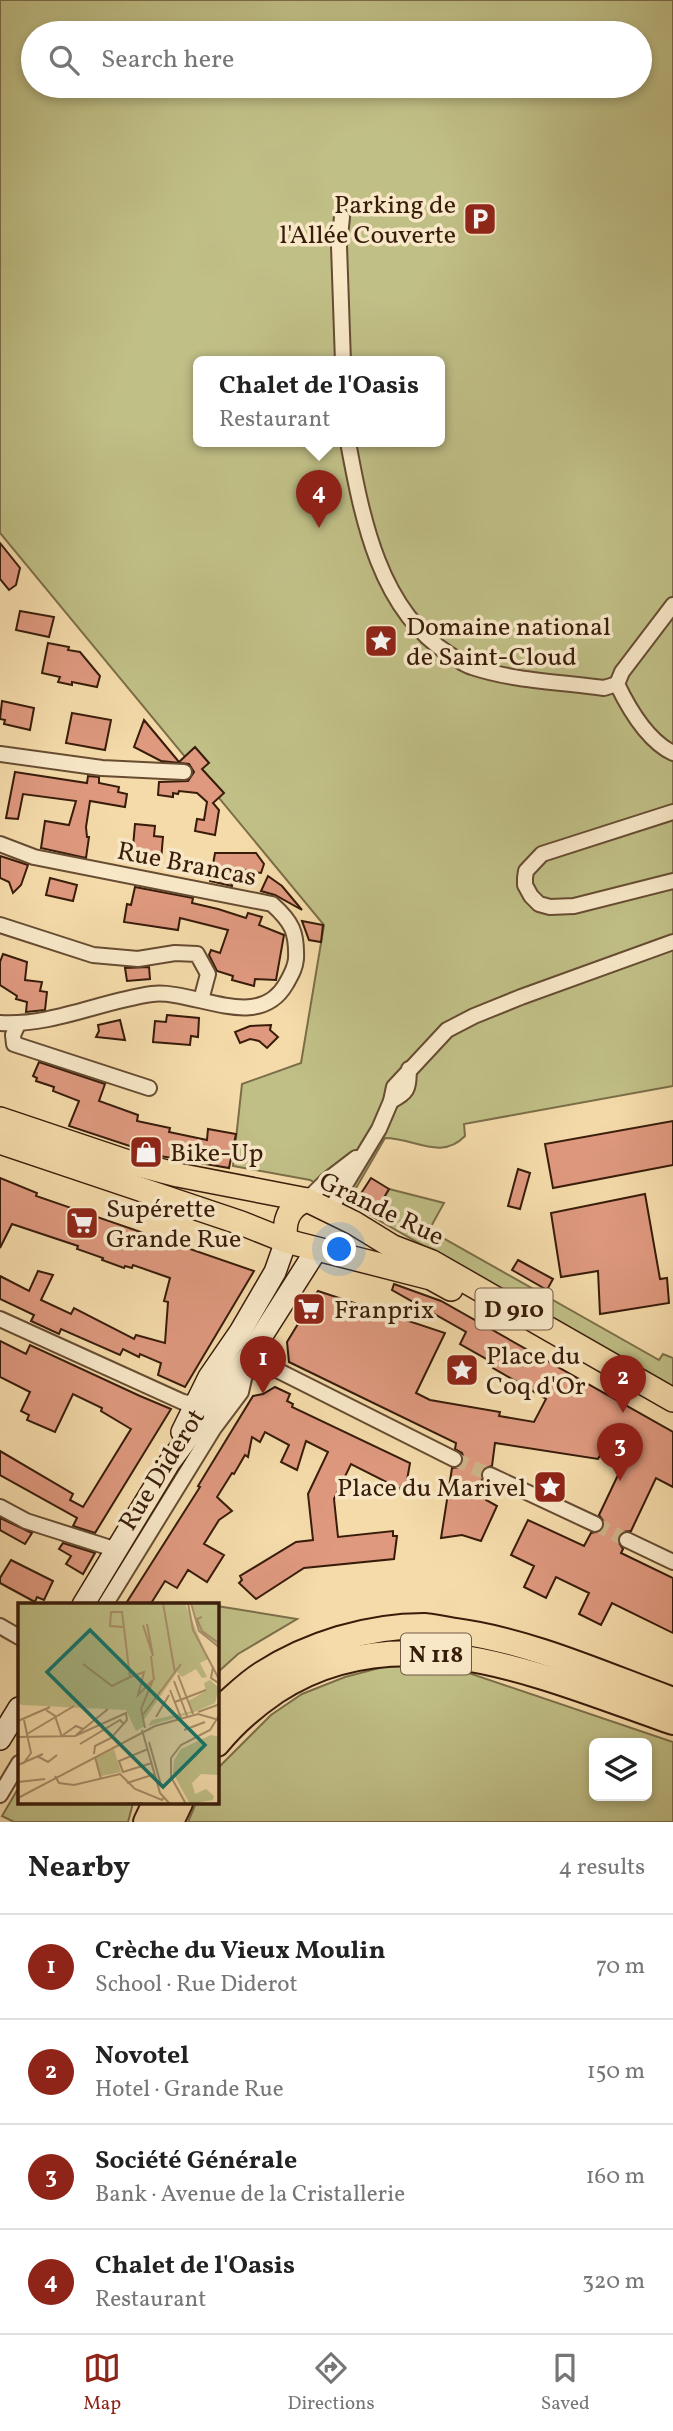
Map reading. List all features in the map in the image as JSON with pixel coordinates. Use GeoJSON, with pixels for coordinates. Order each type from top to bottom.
{"type":"FeatureCollection","features":[{"type":"Feature","properties":{"kind":"highway","name":"N 118"},"geometry":{"type":"LineString","coordinates":[[219,1709],[260,1675],[294,1656],[329,1642],[379,1629],[425,1626],[482,1634],[537,1650],[673,1700]]}},
{"type":"Feature","properties":{"kind":"highway","name":"N 118"},"geometry":{"type":"LineString","coordinates":[[219,1741],[232,1725],[300,1675],[345,1660],[378,1654],[418,1652],[475,1659],[531,1674],[673,1722]]}},
{"type":"Feature","properties":{"kind":"highway"},"geometry":{"type":"LineString","coordinates":[[146,1822],[155,1804]]}},
{"type":"Feature","properties":{"kind":"highway"},"geometry":{"type":"LineString","coordinates":[[171,1822],[180,1804]]}},
{"type":"Feature","properties":{"kind":"main road","name":"Grande Rue"},"geometry":{"type":"LineString","coordinates":[[0,1119],[128,1163],[307,1200],[330,1210],[393,1247],[432,1262],[673,1400]]}},
{"type":"Feature","properties":{"kind":"main road","name":"Grande Rue"},"geometry":{"type":"LineString","coordinates":[[0,1142],[242,1223],[286,1241],[431,1278],[673,1415]]}},
{"type":"Feature","properties":{"kind":"main road"},"geometry":{"type":"LineString","coordinates":[[169,1463],[194,1404],[275,1272],[286,1241],[284,1231],[287,1216],[296,1205],[307,1200]]}},
{"type":"Feature","properties":{"kind":"main road"},"geometry":{"type":"LineString","coordinates":[[84,1603],[169,1463],[249,1356],[317,1249],[327,1231],[330,1210]]}},
{"type":"Feature","properties":{"kind":"main road"},"geometry":{"type":"LineString","coordinates":[[240,1332],[249,1356]]}},
{"type":"Feature","properties":{"kind":"main road"},"geometry":{"type":"LineString","coordinates":[[0,1739],[18,1710]]}},
{"type":"Feature","properties":{"kind":"street"},"geometry":{"type":"LineString","coordinates":[[342,217],[339,246],[343,356]]}},
{"type":"Feature","properties":{"kind":"street"},"geometry":{"type":"LineString","coordinates":[[349,447],[362,514],[383,572],[408,618],[434,645],[469,667],[510,677],[604,688],[617,684]]}},
{"type":"Feature","properties":{"kind":"street"},"geometry":{"type":"LineString","coordinates":[[668,751],[628,707],[617,684],[622,672],[673,605]]}},
{"type":"Feature","properties":{"kind":"street"},"geometry":{"type":"LineString","coordinates":[[0,754],[102,768],[184,772]]}},
{"type":"Feature","properties":{"kind":"street"},"geometry":{"type":"LineString","coordinates":[[673,812],[542,854],[526,871],[525,886],[539,904],[550,907],[574,906],[673,880]]}},
{"type":"Feature","properties":{"kind":"street","name":"Rue Brancas"},"geometry":{"type":"LineString","coordinates":[[0,844],[46,860],[272,904],[288,918],[296,943],[295,968],[281,993],[258,1006],[235,1009],[180,994],[154,994],[104,1003],[47,1020],[18,1024],[0,1023]]}},
{"type":"Feature","properties":{"kind":"street"},"geometry":{"type":"LineString","coordinates":[[0,925],[93,955],[138,959],[175,953],[197,954],[208,974],[201,1000]]}},
{"type":"Feature","properties":{"kind":"street"},"geometry":{"type":"LineString","coordinates":[[400,1095],[394,1087],[447,1030],[459,1023],[521,997],[673,942]]}},
{"type":"Feature","properties":{"kind":"street"},"geometry":{"type":"LineString","coordinates":[[18,1024],[13,1035],[14,1044],[149,1088]]}},
{"type":"Feature","properties":{"kind":"street"},"geometry":{"type":"LineString","coordinates":[[330,1210],[400,1095],[409,1069]]}},
{"type":"Feature","properties":{"kind":"street"},"geometry":{"type":"LineString","coordinates":[[307,1200],[326,1181],[363,1153]]}},
{"type":"Feature","properties":{"kind":"street"},"geometry":{"type":"LineString","coordinates":[[0,1319],[183,1402],[194,1404]]}},
{"type":"Feature","properties":{"kind":"street"},"geometry":{"type":"LineString","coordinates":[[218,1363],[249,1356],[454,1459]]}},
{"type":"Feature","properties":{"kind":"street","name":"Rue Diderot"},"geometry":{"type":"LineString","coordinates":[[106,1603],[208,1439],[241,1392],[249,1356]]}},
{"type":"Feature","properties":{"kind":"street"},"geometry":{"type":"LineString","coordinates":[[490,1475],[595,1524]]}},
{"type":"Feature","properties":{"kind":"street"},"geometry":{"type":"LineString","coordinates":[[0,1507],[26,1521],[117,1550]]}},
{"type":"Feature","properties":{"kind":"street"},"geometry":{"type":"LineString","coordinates":[[627,1540],[673,1562]]}},
{"type":"Feature","properties":{"kind":"street"},"geometry":{"type":"LineString","coordinates":[[0,1626],[18,1636]]}},
{"type":"Feature","properties":{"kind":"street"},"geometry":{"type":"LineString","coordinates":[[0,1795],[18,1765]]}},
{"type":"Feature","properties":{"kind":"shaded area","name":"Domaine national de Saint-Cloud"},"geometry":{"type":"Polygon","coordinates":[[[0,0],[673,0],[673,1086],[464,1124],[465,1136],[446,1147],[437,1148],[385,1138],[348,1202],[310,1180],[233,1166],[242,1084],[301,1063],[324,925],[0,533],[0,0]]]}},
{"type":"Feature","properties":{"kind":"shaded area"},"geometry":{"type":"Polygon","coordinates":[[[389,1189],[444,1203],[429,1230],[659,1360],[663,1354],[673,1358],[673,1388],[373,1217],[389,1189]]]}},
{"type":"Feature","properties":{"kind":"shaded area"},"geometry":{"type":"Polygon","coordinates":[[[219,1606],[297,1619],[238,1654],[219,1671],[219,1606]]]}},
{"type":"Feature","properties":{"kind":"shaded area"},"geometry":{"type":"Polygon","coordinates":[[[383,1667],[451,1667],[673,1742],[673,1822],[188,1822],[196,1804],[219,1804],[219,1767],[271,1715],[302,1694],[345,1677],[383,1667]]]}},
{"type":"Feature","properties":{"kind":"shaded area"},"geometry":{"type":"Polygon","coordinates":[[[18,1789],[18,1804],[133,1804],[128,1822],[14,1822],[2,1816],[18,1789]]]}},
{"type":"Feature","properties":{"kind":"building"},"geometry":{"type":"Polygon","coordinates":[[[0,543],[20,568],[16,585],[9,590],[0,579],[0,543]]]}},
{"type":"Feature","properties":{"kind":"building"},"geometry":{"type":"Polygon","coordinates":[[[20,611],[54,617],[49,637],[16,630],[20,611]]]}},
{"type":"Feature","properties":{"kind":"building"},"geometry":{"type":"Polygon","coordinates":[[[48,643],[80,652],[100,676],[97,687],[58,682],[60,677],[42,673],[48,643]]]}},
{"type":"Feature","properties":{"kind":"building"},"geometry":{"type":"Polygon","coordinates":[[[2,701],[34,708],[30,730],[4,724],[5,720],[0,719],[2,701]]]}},
{"type":"Feature","properties":{"kind":"building"},"geometry":{"type":"Polygon","coordinates":[[[72,713],[111,720],[105,750],[66,743],[72,713]]]}},
{"type":"Feature","properties":{"kind":"building"},"geometry":{"type":"Polygon","coordinates":[[[144,720],[179,762],[195,747],[209,763],[202,769],[224,793],[213,803],[219,810],[215,835],[195,831],[197,819],[204,820],[207,802],[197,793],[179,791],[178,794],[173,793],[173,797],[158,795],[159,782],[188,781],[194,772],[189,764],[161,761],[134,747],[144,720]]]}},
{"type":"Feature","properties":{"kind":"building"},"geometry":{"type":"Polygon","coordinates":[[[15,772],[87,783],[88,776],[99,777],[99,783],[119,787],[118,792],[127,794],[125,807],[90,801],[86,827],[89,837],[86,858],[41,848],[45,821],[69,825],[76,801],[23,794],[18,819],[6,818],[15,772]]]}},
{"type":"Feature","properties":{"kind":"building"},"geometry":{"type":"Polygon","coordinates":[[[135,824],[155,826],[154,836],[163,837],[161,860],[132,858],[135,824]]]}},
{"type":"Feature","properties":{"kind":"building"},"geometry":{"type":"Polygon","coordinates":[[[215,853],[256,853],[264,864],[261,873],[235,869],[232,886],[210,881],[215,853]]]}},
{"type":"Feature","properties":{"kind":"building"},"geometry":{"type":"Polygon","coordinates":[[[0,856],[28,865],[21,885],[13,893],[9,882],[0,878],[0,856]]]}},
{"type":"Feature","properties":{"kind":"building"},"geometry":{"type":"Polygon","coordinates":[[[268,876],[282,886],[302,910],[275,895],[261,891],[268,876]]]}},
{"type":"Feature","properties":{"kind":"building"},"geometry":{"type":"Polygon","coordinates":[[[50,878],[77,885],[73,901],[46,895],[50,878]]]}},
{"type":"Feature","properties":{"kind":"building"},"geometry":{"type":"Polygon","coordinates":[[[135,887],[193,898],[192,903],[246,918],[248,913],[262,917],[259,925],[284,935],[276,980],[255,979],[254,986],[232,980],[233,976],[217,971],[209,955],[211,950],[220,953],[228,930],[180,918],[178,930],[124,922],[127,904],[131,905],[135,887]]]}},
{"type":"Feature","properties":{"kind":"building"},"geometry":{"type":"Polygon","coordinates":[[[302,921],[323,925],[321,942],[309,940],[302,921]]]}},
{"type":"Feature","properties":{"kind":"building"},"geometry":{"type":"Polygon","coordinates":[[[3,954],[27,962],[25,980],[42,982],[40,991],[47,992],[45,1010],[26,1012],[27,1002],[16,999],[17,996],[0,985],[0,962],[3,954]]]}},
{"type":"Feature","properties":{"kind":"building"},"geometry":{"type":"Polygon","coordinates":[[[149,967],[150,979],[127,981],[125,968],[149,967]]]}},
{"type":"Feature","properties":{"kind":"building"},"geometry":{"type":"Polygon","coordinates":[[[167,1015],[199,1018],[198,1037],[191,1036],[190,1045],[153,1042],[155,1021],[166,1022],[167,1015]]]}},
{"type":"Feature","properties":{"kind":"building"},"geometry":{"type":"Polygon","coordinates":[[[120,1020],[125,1040],[96,1037],[98,1025],[120,1020]]]}},
{"type":"Feature","properties":{"kind":"building"},"geometry":{"type":"Polygon","coordinates":[[[271,1025],[270,1030],[278,1037],[267,1048],[259,1041],[250,1039],[240,1043],[235,1032],[250,1026],[271,1025]]]}},
{"type":"Feature","properties":{"kind":"building"},"geometry":{"type":"Polygon","coordinates":[[[39,1062],[105,1084],[99,1101],[138,1115],[137,1121],[170,1128],[169,1132],[207,1140],[208,1129],[236,1134],[229,1168],[160,1156],[69,1126],[79,1101],[53,1091],[54,1087],[36,1081],[37,1078],[33,1076],[39,1062]]]}},
{"type":"Feature","properties":{"kind":"building"},"geometry":{"type":"Polygon","coordinates":[[[673,1121],[673,1165],[553,1188],[545,1144],[673,1121]]]}},
{"type":"Feature","properties":{"kind":"building"},"geometry":{"type":"Polygon","coordinates":[[[518,1169],[530,1173],[520,1209],[508,1206],[518,1169]]]}},
{"type":"Feature","properties":{"kind":"building"},"geometry":{"type":"Polygon","coordinates":[[[0,1178],[37,1193],[36,1196],[254,1271],[185,1387],[158,1375],[161,1363],[123,1349],[120,1355],[61,1329],[59,1334],[31,1321],[34,1315],[0,1299],[0,1276],[29,1291],[38,1271],[53,1275],[41,1300],[71,1314],[74,1308],[134,1339],[136,1335],[165,1343],[168,1302],[164,1301],[170,1278],[133,1265],[132,1268],[124,1268],[77,1249],[78,1246],[12,1224],[0,1248],[0,1178]]]}},
{"type":"Feature","properties":{"kind":"building"},"geometry":{"type":"Polygon","coordinates":[[[371,1178],[389,1189],[373,1216],[348,1202],[353,1191],[360,1195],[371,1178]]]}},
{"type":"Feature","properties":{"kind":"building"},"geometry":{"type":"Polygon","coordinates":[[[645,1194],[660,1279],[667,1278],[669,1303],[600,1314],[598,1271],[561,1277],[551,1213],[645,1194]]]}},
{"type":"Feature","properties":{"kind":"building"},"geometry":{"type":"Polygon","coordinates":[[[518,1260],[553,1279],[547,1290],[512,1270],[518,1260]]]}},
{"type":"Feature","properties":{"kind":"building"},"geometry":{"type":"Polygon","coordinates":[[[394,1284],[441,1301],[673,1432],[673,1487],[656,1478],[631,1531],[622,1532],[617,1540],[623,1549],[621,1553],[673,1578],[673,1633],[612,1603],[601,1625],[579,1614],[589,1593],[556,1577],[546,1598],[524,1587],[534,1566],[511,1555],[528,1520],[584,1546],[591,1533],[601,1531],[604,1522],[599,1515],[629,1452],[609,1440],[598,1459],[495,1443],[492,1466],[484,1468],[480,1475],[488,1485],[486,1500],[497,1506],[481,1541],[462,1535],[441,1538],[452,1468],[460,1467],[464,1459],[462,1453],[455,1449],[456,1443],[289,1362],[287,1342],[318,1291],[445,1333],[416,1393],[430,1400],[500,1412],[499,1416],[534,1422],[546,1399],[493,1368],[495,1364],[460,1344],[466,1332],[392,1290],[394,1284]]]}},
{"type":"Feature","properties":{"kind":"building"},"geometry":{"type":"Polygon","coordinates":[[[0,1341],[26,1354],[30,1345],[171,1409],[95,1533],[73,1526],[77,1518],[0,1475],[0,1451],[73,1494],[70,1500],[83,1507],[131,1429],[101,1411],[102,1408],[73,1394],[55,1432],[27,1420],[29,1415],[21,1411],[30,1392],[0,1377],[0,1341]]]}},
{"type":"Feature","properties":{"kind":"building"},"geometry":{"type":"Polygon","coordinates":[[[275,1387],[290,1394],[287,1401],[293,1404],[292,1407],[410,1463],[406,1486],[402,1485],[400,1489],[351,1464],[334,1499],[338,1537],[393,1531],[393,1536],[397,1536],[394,1559],[304,1568],[256,1599],[239,1583],[242,1580],[240,1576],[296,1542],[313,1540],[308,1494],[328,1452],[306,1441],[297,1470],[281,1462],[289,1445],[265,1432],[260,1442],[252,1437],[248,1457],[245,1455],[217,1497],[232,1511],[219,1520],[204,1544],[224,1555],[207,1582],[188,1570],[177,1588],[165,1581],[151,1603],[126,1603],[200,1487],[198,1486],[253,1396],[275,1387]]]}},
{"type":"Feature","properties":{"kind":"building"},"geometry":{"type":"Polygon","coordinates":[[[0,1518],[32,1533],[25,1544],[0,1530],[0,1518]]]}},
{"type":"Feature","properties":{"kind":"building"},"geometry":{"type":"Polygon","coordinates":[[[63,1543],[95,1553],[83,1574],[66,1564],[71,1556],[59,1549],[63,1543]]]}},
{"type":"Feature","properties":{"kind":"building"},"geometry":{"type":"Polygon","coordinates":[[[11,1560],[53,1581],[44,1600],[37,1597],[35,1602],[0,1583],[0,1578],[11,1560]]]}},
{"type":"Feature","properties":{"kind":"tunnel"},"geometry":{"type":"LineString","coordinates":[[454,1459],[490,1475]]}},
{"type":"Feature","properties":{"kind":"tunnel"},"geometry":{"type":"LineString","coordinates":[[595,1524],[627,1540]]}},
{"type":"Feature","properties":{"kind":"place","name":"Parking de l'Allée Couverte"},"geometry":{"type":"Point","coordinates":[480,219]}},
{"type":"Feature","properties":{"kind":"place","name":"Chalet de l'Oasis"},"geometry":{"type":"Point","coordinates":[319,528]}},
{"type":"Feature","properties":{"kind":"place","name":"Domaine national de Saint-Cloud"},"geometry":{"type":"Point","coordinates":[381,641]}},
{"type":"Feature","properties":{"kind":"place","name":"Bike-Up"},"geometry":{"type":"Point","coordinates":[146,1152]}},
{"type":"Feature","properties":{"kind":"place","name":"Supérette Grande Rue"},"geometry":{"type":"Point","coordinates":[82,1223]}},
{"type":"Feature","properties":{"kind":"place","name":"Franprix"},"geometry":{"type":"Point","coordinates":[309,1309]}},
{"type":"Feature","properties":{"kind":"place","name":"Place du Coq d'Or"},"geometry":{"type":"Point","coordinates":[462,1370]}},
{"type":"Feature","properties":{"kind":"place","name":"Crèche du Vieux Moulin"},"geometry":{"type":"Point","coordinates":[263,1394]}},
{"type":"Feature","properties":{"kind":"place","name":"Novotel"},"geometry":{"type":"Point","coordinates":[623,1413]}},
{"type":"Feature","properties":{"kind":"place","name":"Société Générale"},"geometry":{"type":"Point","coordinates":[620,1481]}},
{"type":"Feature","properties":{"kind":"place","name":"Place du Marivel"},"geometry":{"type":"Point","coordinates":[550,1487]}}]}
